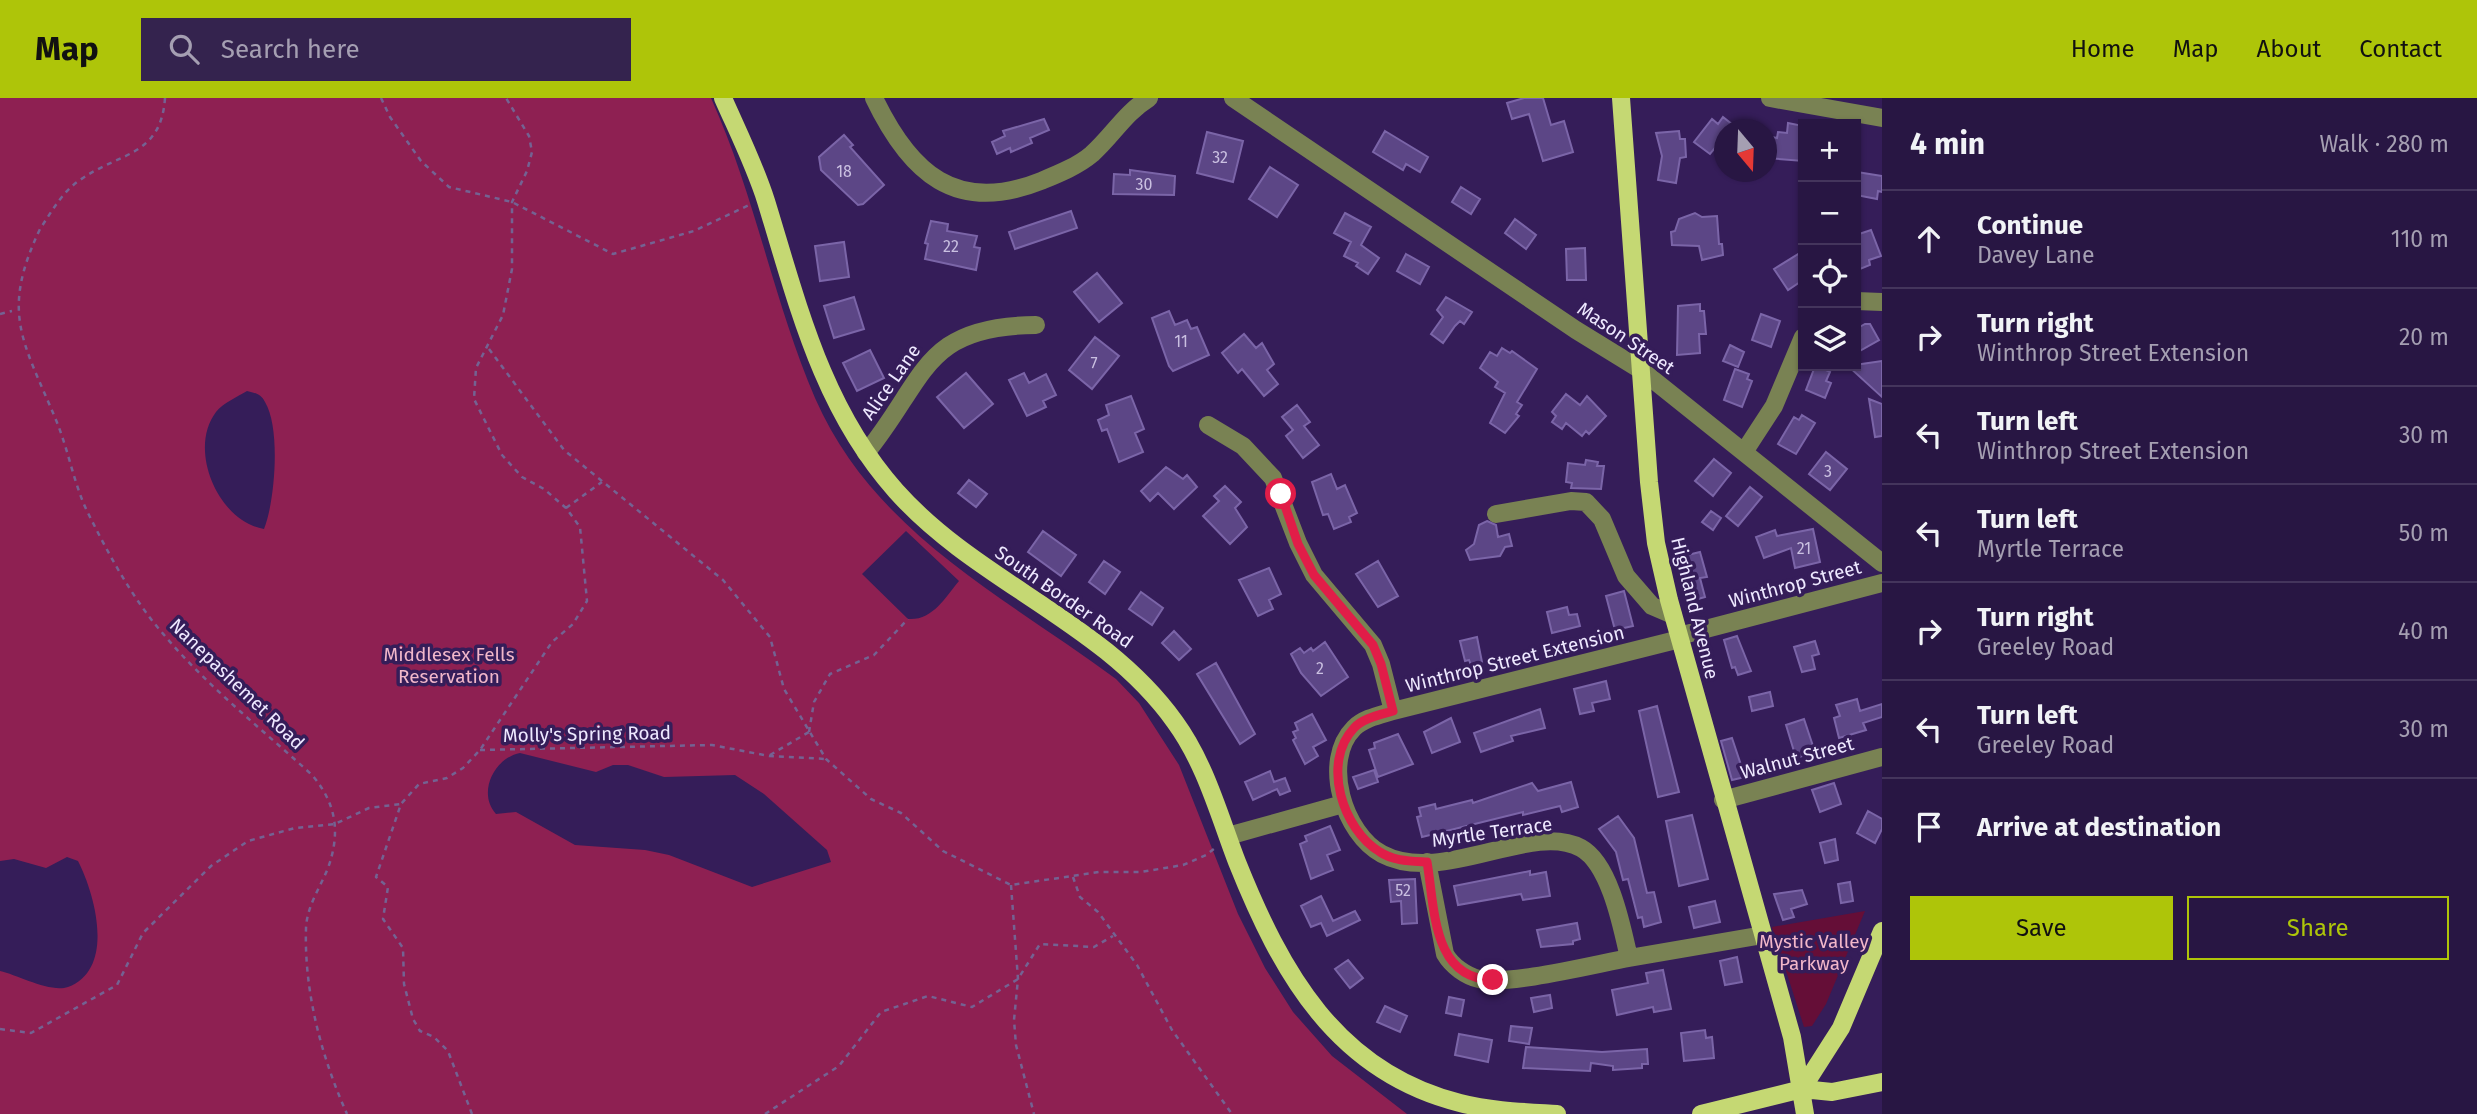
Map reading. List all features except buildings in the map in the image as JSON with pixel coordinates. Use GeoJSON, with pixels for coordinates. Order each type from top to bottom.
{"type":"FeatureCollection","features":[{"type":"Feature","properties":{"kind":"main road","name":"South Border Road"},"geometry":{"type":"LineString","coordinates":[[723,98],[765,198],[822,376],[843,418],[897,492],[945,537],[1133,672],[1169,713],[1189,744],[1258,911],[1289,971],[1319,1014],[1349,1045],[1390,1075],[1443,1098],[1489,1108],[1557,1114]]}},
{"type":"Feature","properties":{"kind":"main road","name":"Highland Avenue"},"geometry":{"type":"LineString","coordinates":[[1621,98],[1652,519],[1673,615],[1792,1037],[1805,1114]]}},
{"type":"Feature","properties":{"kind":"main road"},"geometry":{"type":"LineString","coordinates":[[1802,1089],[1849,1012],[1882,931]]}},
{"type":"Feature","properties":{"kind":"main road"},"geometry":{"type":"LineString","coordinates":[[1701,1114],[1802,1089],[1837,1091],[1882,1082]]}},
{"type":"Feature","properties":{"kind":"street"},"geometry":{"type":"LineString","coordinates":[[874,98],[886,122],[909,156],[927,173],[947,187],[983,194],[1022,189],[1071,168],[1091,154],[1118,123],[1149,98]]}},
{"type":"Feature","properties":{"kind":"street","name":"Mason Street"},"geometry":{"type":"LineString","coordinates":[[1233,98],[1583,335],[1640,370],[1882,563]]}},
{"type":"Feature","properties":{"kind":"street"},"geometry":{"type":"LineString","coordinates":[[1770,98],[1833,103],[1882,118]]}},
{"type":"Feature","properties":{"kind":"street"},"geometry":{"type":"LineString","coordinates":[[1861,301],[1882,302]]}},
{"type":"Feature","properties":{"kind":"street","name":"Alice Lane"},"geometry":{"type":"LineString","coordinates":[[866,453],[893,419],[922,369],[947,344],[990,328],[1036,325]]}},
{"type":"Feature","properties":{"kind":"street"},"geometry":{"type":"LineString","coordinates":[[1744,452],[1774,406],[1798,349]]}},
{"type":"Feature","properties":{"kind":"street"},"geometry":{"type":"LineString","coordinates":[[1208,425],[1243,446],[1273,478],[1298,544],[1314,575],[1373,645],[1381,664],[1393,711]]}},
{"type":"Feature","properties":{"kind":"street"},"geometry":{"type":"LineString","coordinates":[[1496,514],[1571,501],[1586,502],[1602,519],[1626,576],[1652,606],[1673,615]]}},
{"type":"Feature","properties":{"kind":"street","name":"Winthrop Street"},"geometry":{"type":"LineString","coordinates":[[1679,637],[1882,583]]}},
{"type":"Feature","properties":{"kind":"street","name":"Winthrop Street Extension"},"geometry":{"type":"LineString","coordinates":[[1343,804],[1339,772],[1349,735],[1361,722],[1393,711],[1679,637]]}},
{"type":"Feature","properties":{"kind":"street","name":"Walnut Street"},"geometry":{"type":"LineString","coordinates":[[1723,800],[1882,757]]}},
{"type":"Feature","properties":{"kind":"street"},"geometry":{"type":"LineString","coordinates":[[1228,836],[1343,804]]}},
{"type":"Feature","properties":{"kind":"street","name":"Myrtle Terrace"},"geometry":{"type":"LineString","coordinates":[[1343,804],[1361,834],[1381,853],[1402,860],[1427,862],[1553,842],[1581,848],[1596,861],[1605,878],[1629,958]]}},
{"type":"Feature","properties":{"kind":"street"},"geometry":{"type":"LineString","coordinates":[[1427,862],[1445,954],[1451,963],[1470,975],[1486,980],[1513,978],[1763,935]]}},
{"type":"Feature","properties":{"kind":"path"},"geometry":{"type":"LineString","coordinates":[[19,267],[59,199],[80,180],[131,154],[154,137],[163,120],[164,98]]}},
{"type":"Feature","properties":{"kind":"path"},"geometry":{"type":"LineString","coordinates":[[381,98],[390,117],[421,161],[449,187],[512,202],[613,254],[694,232],[765,198]]}},
{"type":"Feature","properties":{"kind":"path"},"geometry":{"type":"LineString","coordinates":[[480,750],[552,642],[573,624],[587,601],[580,527],[566,508],[544,489],[522,477],[502,455],[474,399],[476,368],[489,348],[503,315],[512,269],[512,202],[527,171],[532,152],[529,136],[506,98]]}},
{"type":"Feature","properties":{"kind":"path"},"geometry":{"type":"LineString","coordinates":[[0,314],[12,311],[15,276]]}},
{"type":"Feature","properties":{"kind":"path","name":"Nanepashemet Road"},"geometry":{"type":"LineString","coordinates":[[13,324],[21,349],[56,420],[88,513],[135,597],[164,636],[326,791],[333,808],[335,824],[329,866],[309,910],[307,979],[319,1033],[347,1114]]}},
{"type":"Feature","properties":{"kind":"path"},"geometry":{"type":"LineString","coordinates":[[489,348],[564,450],[723,580],[770,637],[784,689],[826,759],[871,799],[901,813],[943,851],[1011,885],[1099,872],[1142,872],[1183,865],[1206,855],[1228,836]]}},
{"type":"Feature","properties":{"kind":"path"},"geometry":{"type":"LineString","coordinates":[[566,508],[602,482]]}},
{"type":"Feature","properties":{"kind":"path"},"geometry":{"type":"LineString","coordinates":[[769,756],[809,732],[814,702],[830,674],[874,655],[908,619]]}},
{"type":"Feature","properties":{"kind":"path","name":"Molly's Spring Road"},"geometry":{"type":"LineString","coordinates":[[401,804],[419,784],[447,778],[463,768],[480,750],[712,746],[769,756],[826,759]]}},
{"type":"Feature","properties":{"kind":"path"},"geometry":{"type":"LineString","coordinates":[[0,1029],[32,1033],[117,985],[143,933],[211,866],[248,841],[295,828],[335,824],[369,808],[401,804],[376,877],[388,887],[383,919],[403,948],[404,984],[412,1019],[420,1031],[434,1037],[448,1051],[472,1114]]}},
{"type":"Feature","properties":{"kind":"path"},"geometry":{"type":"LineString","coordinates":[[1073,877],[1080,897],[1098,912],[1113,936],[1137,965],[1172,1030],[1231,1114]]}},
{"type":"Feature","properties":{"kind":"path"},"geometry":{"type":"LineString","coordinates":[[1011,885],[1018,979],[1014,1020],[1016,1045],[1034,1114]]}},
{"type":"Feature","properties":{"kind":"path"},"geometry":{"type":"LineString","coordinates":[[765,1114],[839,1066],[881,1012],[928,996],[972,1007],[1018,979],[1040,944],[1094,947],[1113,936]]}},
{"type":"Feature","properties":{"kind":"green space","name":"Middlesex Fells Reservation"},"geometry":{"type":"Polygon","coordinates":[[[0,98],[711,98],[740,172],[800,361],[815,398],[840,445],[871,487],[907,524],[946,558],[1116,679],[1139,703],[1179,765],[1238,914],[1265,968],[1293,1012],[1332,1056],[1407,1114],[0,1114],[0,971],[43,986],[68,987],[83,978],[92,964],[97,948],[97,930],[90,892],[78,861],[67,857],[46,868],[14,859],[0,861],[0,98]],[[247,391],[216,412],[208,428],[205,445],[207,464],[221,499],[233,513],[248,524],[264,529],[271,501],[275,465],[273,429],[263,399],[258,394],[247,391]],[[906,531],[862,574],[908,619],[917,619],[931,612],[959,581],[906,531]],[[520,753],[511,756],[496,769],[488,787],[488,796],[496,814],[516,812],[575,845],[645,850],[669,855],[752,887],[831,862],[827,850],[764,794],[735,775],[664,777],[628,765],[613,765],[596,772],[520,753]]]}},
{"type":"Feature","properties":{"kind":"green space","name":"Mystic Valley Parkway"},"geometry":{"type":"Polygon","coordinates":[[[1865,911],[1826,1004],[1812,1026],[1804,1027],[1772,927],[1865,911]]]}},
{"type":"Feature","properties":{"kind":"route"},"geometry":{"type":"LineString","coordinates":[[1281,494],[1298,544],[1314,575],[1373,645],[1381,664],[1393,711],[1361,722],[1349,735],[1339,772],[1338,785],[1343,804],[1361,834],[1381,853],[1402,860],[1427,862],[1445,954],[1451,963],[1463,972],[1478,979],[1493,980]]}}]}
